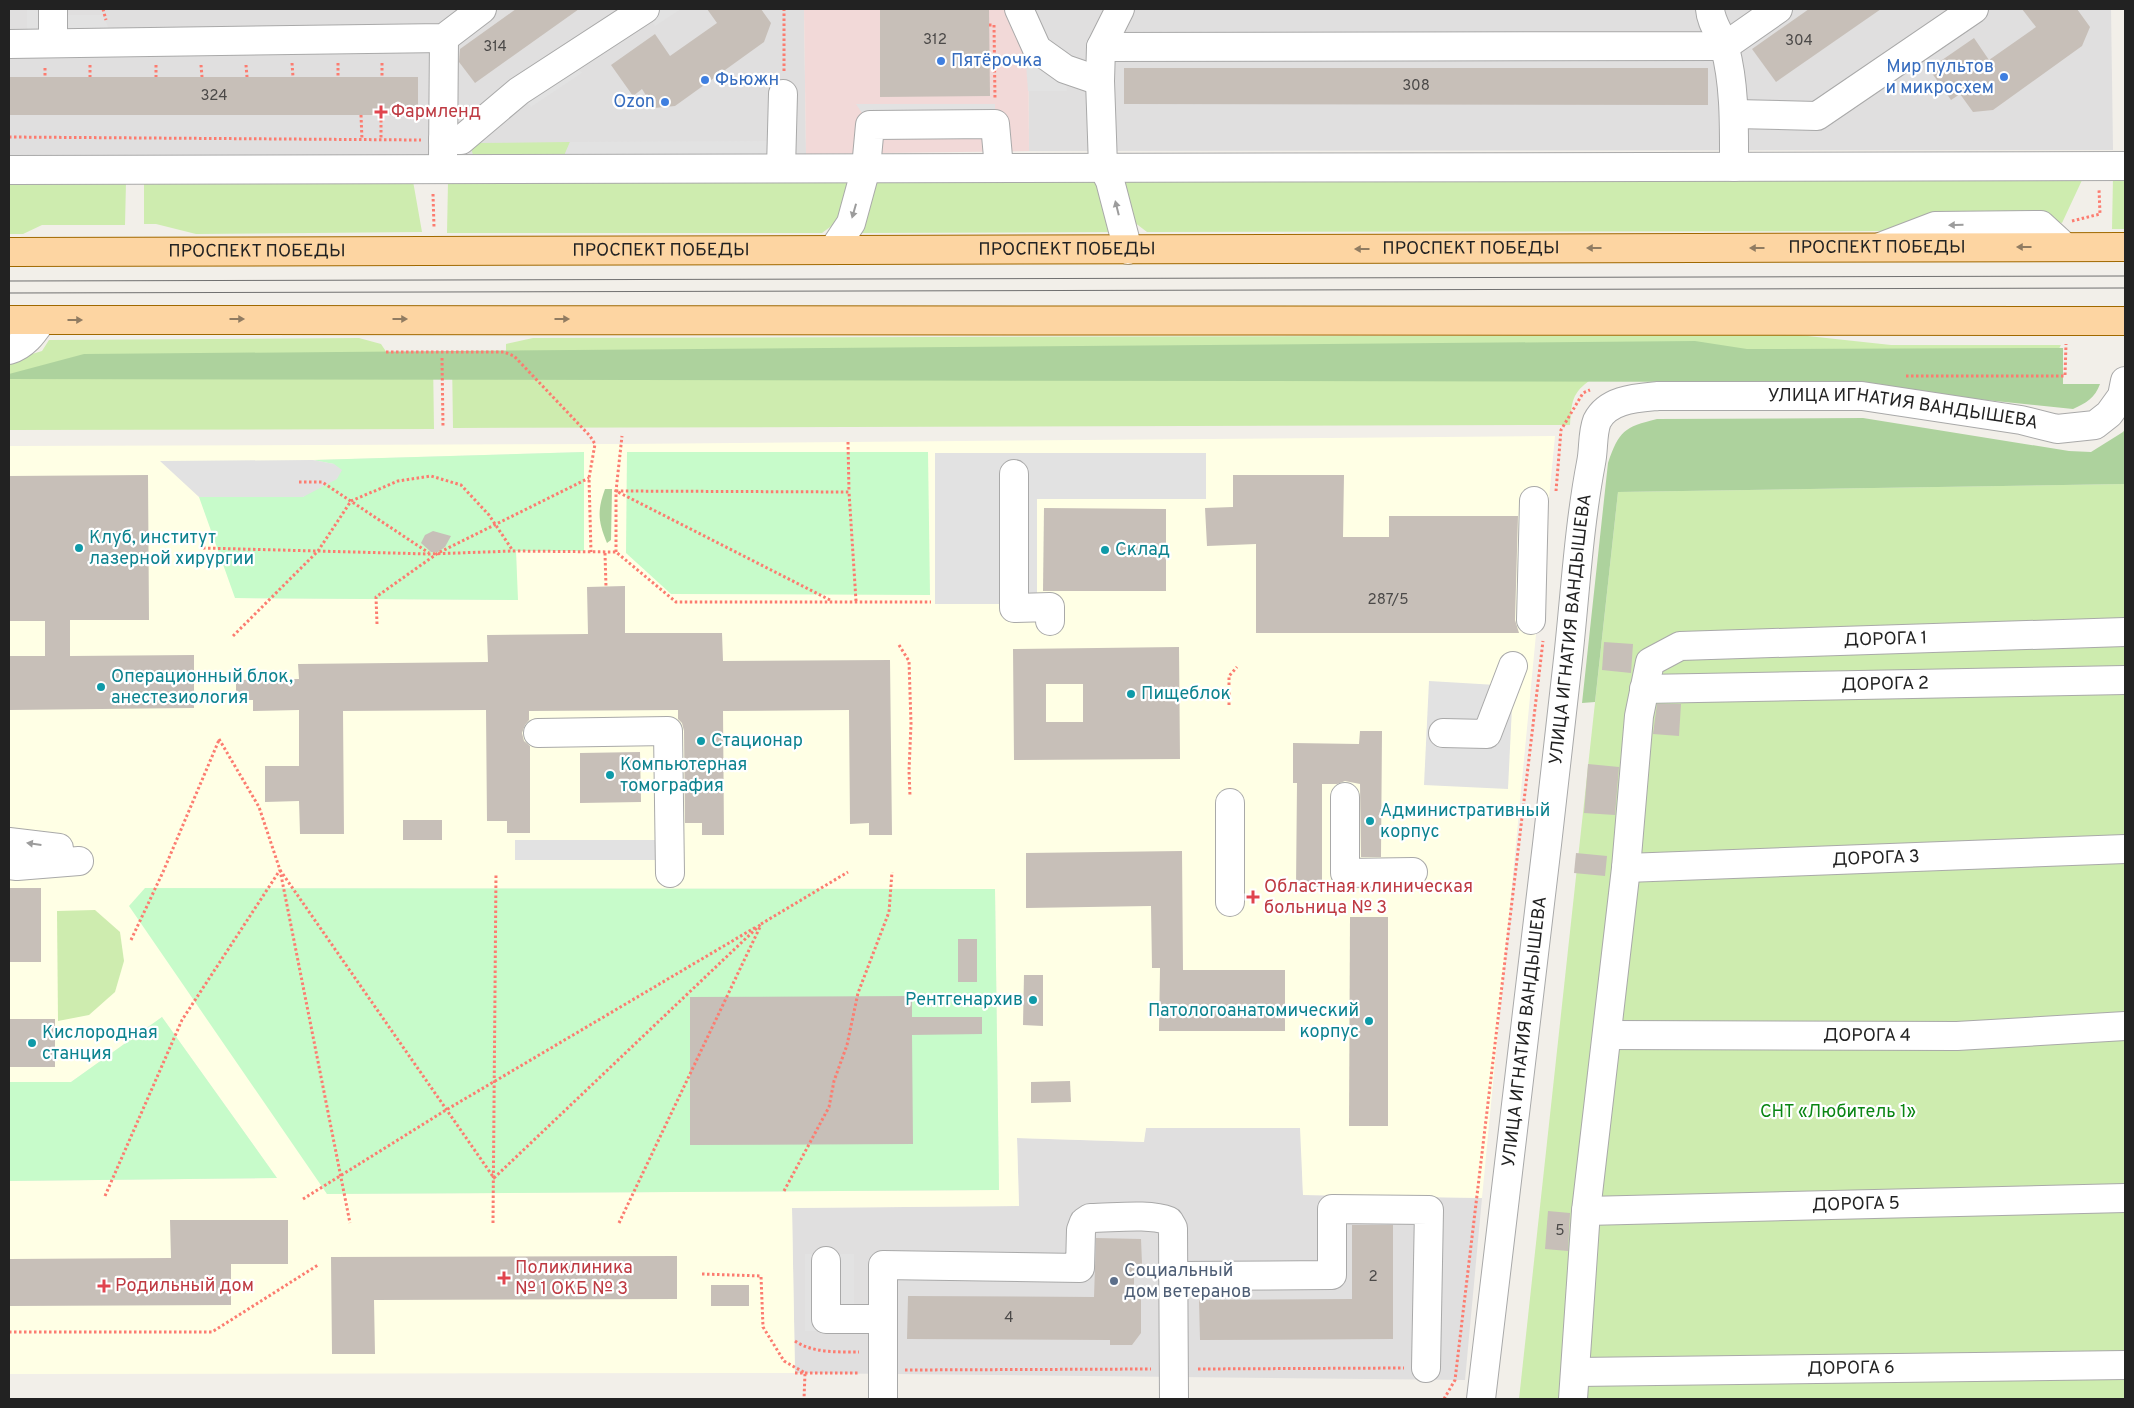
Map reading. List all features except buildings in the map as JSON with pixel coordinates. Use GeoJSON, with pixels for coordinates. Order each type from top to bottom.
{"type":"FeatureCollection","features":[{"type":"Feature","properties":{"kind":"main road","name":"ПРОСПЕКТ ПОБЕДЫ"},"geometry":{"type":"LineString","coordinates":[[9,252],[2125,247]]}},
{"type":"Feature","properties":{"kind":"main road"},"geometry":{"type":"LineString","coordinates":[[9,320],[2125,320]]}},
{"type":"Feature","properties":{"kind":"street"},"geometry":{"type":"LineString","coordinates":[[53,9],[53,43]]}},
{"type":"Feature","properties":{"kind":"street"},"geometry":{"type":"LineString","coordinates":[[9,44],[444,38],[482,9]]}},
{"type":"Feature","properties":{"kind":"street"},"geometry":{"type":"LineString","coordinates":[[443,140],[461,140],[519,91],[645,9]]}},
{"type":"Feature","properties":{"kind":"street"},"geometry":{"type":"LineString","coordinates":[[1019,9],[1037,49],[1066,69],[1100,81]]}},
{"type":"Feature","properties":{"kind":"street"},"geometry":{"type":"LineString","coordinates":[[1120,9],[1101,48],[1100,81],[1103,167],[1110,181],[1128,250]]}},
{"type":"Feature","properties":{"kind":"street"},"geometry":{"type":"LineString","coordinates":[[1710,9],[1711,20],[1725,46],[1735,114],[1734,167]]}},
{"type":"Feature","properties":{"kind":"street"},"geometry":{"type":"LineString","coordinates":[[1101,48],[1725,46],[1778,9]]}},
{"type":"Feature","properties":{"kind":"street"},"geometry":{"type":"LineString","coordinates":[[1735,114],[1817,116],[1974,9]]}},
{"type":"Feature","properties":{"kind":"street"},"geometry":{"type":"LineString","coordinates":[[438,181],[443,140],[444,38]]}},
{"type":"Feature","properties":{"kind":"street"},"geometry":{"type":"LineString","coordinates":[[781,168],[783,94]]}},
{"type":"Feature","properties":{"kind":"street"},"geometry":{"type":"LineString","coordinates":[[833,250],[850,223],[866,168],[870,125],[995,124],[999,168]]}},
{"type":"Feature","properties":{"kind":"street"},"geometry":{"type":"LineString","coordinates":[[9,170],[438,181],[781,168],[2125,166]]}},
{"type":"Feature","properties":{"kind":"street"},"geometry":{"type":"LineString","coordinates":[[9,350],[16,348],[30,337],[42,320]]}},
{"type":"Feature","properties":{"kind":"street","name":"УЛИЦА ИГНАТИЯ ВАНДЫШЕВА"},"geometry":{"type":"LineString","coordinates":[[1481,1399],[1568,666],[1582,520],[1592,458],[1594,430],[1599,418],[1611,407],[1627,400],[1658,396],[1862,396],[2021,420],[2057,429],[2095,425],[2109,414],[2118,402],[2122,396],[2125,381]]}},
{"type":"Feature","properties":{"kind":"street"},"geometry":{"type":"LineString","coordinates":[[1014,474],[1014,608],[1050,607],[1050,621]]}},
{"type":"Feature","properties":{"kind":"street"},"geometry":{"type":"LineString","coordinates":[[1530,620],[1534,501]]}},
{"type":"Feature","properties":{"kind":"street","name":"ДОРОГА 1"},"geometry":{"type":"LineString","coordinates":[[1644,690],[1650,662],[1680,646],[2125,632]]}},
{"type":"Feature","properties":{"kind":"street"},"geometry":{"type":"LineString","coordinates":[[1443,732],[1486,734],[1513,666]]}},
{"type":"Feature","properties":{"kind":"street","name":"ДОРОГА 2"},"geometry":{"type":"LineString","coordinates":[[1644,690],[2125,680]]}},
{"type":"Feature","properties":{"kind":"street"},"geometry":{"type":"LineString","coordinates":[[1574,1399],[1586,1210],[1608,1035],[1626,868],[1639,716],[1644,690]]}},
{"type":"Feature","properties":{"kind":"street"},"geometry":{"type":"LineString","coordinates":[[538,732],[668,731],[670,873]]}},
{"type":"Feature","properties":{"kind":"street"},"geometry":{"type":"LineString","coordinates":[[1345,798],[1345,873],[1413,872]]}},
{"type":"Feature","properties":{"kind":"street"},"geometry":{"type":"LineString","coordinates":[[1230,804],[1230,902]]}},
{"type":"Feature","properties":{"kind":"street"},"geometry":{"type":"LineString","coordinates":[[9,842],[69,854],[17,866],[9,865]]}},
{"type":"Feature","properties":{"kind":"street","name":"ДОРОГА 3"},"geometry":{"type":"LineString","coordinates":[[1626,868],[2125,849]]}},
{"type":"Feature","properties":{"kind":"street","name":"ДОРОГА 4"},"geometry":{"type":"LineString","coordinates":[[1608,1035],[1957,1036],[2125,1026]]}},
{"type":"Feature","properties":{"kind":"street","name":"ДОРОГА 5"},"geometry":{"type":"LineString","coordinates":[[1586,1210],[2125,1198]]}},
{"type":"Feature","properties":{"kind":"street"},"geometry":{"type":"LineString","coordinates":[[1173,1276],[1332,1275],[1332,1210],[1429,1210],[1426,1368]]}},
{"type":"Feature","properties":{"kind":"street"},"geometry":{"type":"LineString","coordinates":[[888,1373],[882,1319],[883,1265],[1080,1268],[1081,1230],[1084,1222],[1090,1218],[1160,1218],[1169,1222],[1173,1228],[1174,1399]]}},
{"type":"Feature","properties":{"kind":"street"},"geometry":{"type":"LineString","coordinates":[[826,1261],[826,1319],[882,1319]]}},
{"type":"Feature","properties":{"kind":"street","name":"ДОРОГА 6"},"geometry":{"type":"LineString","coordinates":[[1576,1372],[2125,1365]]}},
{"type":"Feature","properties":{"kind":"path"},"geometry":{"type":"LineString","coordinates":[[103,9],[103,15]]}},
{"type":"Feature","properties":{"kind":"path"},"geometry":{"type":"LineString","coordinates":[[783,94],[784,9]]}},
{"type":"Feature","properties":{"kind":"path"},"geometry":{"type":"LineString","coordinates":[[989,25],[994,25],[995,104]]}},
{"type":"Feature","properties":{"kind":"path"},"geometry":{"type":"LineString","coordinates":[[361,115],[362,140]]}},
{"type":"Feature","properties":{"kind":"path"},"geometry":{"type":"LineString","coordinates":[[381,115],[382,140]]}},
{"type":"Feature","properties":{"kind":"path"},"geometry":{"type":"LineString","coordinates":[[9,137],[443,140]]}},
{"type":"Feature","properties":{"kind":"path"},"geometry":{"type":"LineString","coordinates":[[433,212],[438,181]]}},
{"type":"Feature","properties":{"kind":"path"},"geometry":{"type":"LineString","coordinates":[[386,352],[504,352],[514,356],[590,436],[595,444],[589,478],[591,552]]}},
{"type":"Feature","properties":{"kind":"path"},"geometry":{"type":"LineString","coordinates":[[442,358],[443,427]]}},
{"type":"Feature","properties":{"kind":"path"},"geometry":{"type":"LineString","coordinates":[[616,552],[616,490],[622,436]]}},
{"type":"Feature","properties":{"kind":"path"},"geometry":{"type":"LineString","coordinates":[[848,442],[849,492],[856,601]]}},
{"type":"Feature","properties":{"kind":"path"},"geometry":{"type":"LineString","coordinates":[[233,636],[318,550],[351,501],[398,481],[431,476],[461,485],[489,514],[513,551]]}},
{"type":"Feature","properties":{"kind":"path"},"geometry":{"type":"LineString","coordinates":[[377,624],[376,597],[438,553],[496,526],[589,478]]}},
{"type":"Feature","properties":{"kind":"path"},"geometry":{"type":"LineString","coordinates":[[299,482],[322,482],[429,554]]}},
{"type":"Feature","properties":{"kind":"path"},"geometry":{"type":"LineString","coordinates":[[616,490],[849,492]]}},
{"type":"Feature","properties":{"kind":"path"},"geometry":{"type":"LineString","coordinates":[[616,490],[833,601]]}},
{"type":"Feature","properties":{"kind":"path"},"geometry":{"type":"LineString","coordinates":[[203,548],[429,554],[513,551],[616,552],[676,602],[931,602]]}},
{"type":"Feature","properties":{"kind":"path"},"geometry":{"type":"LineString","coordinates":[[605,553],[606,587]]}},
{"type":"Feature","properties":{"kind":"path"},"geometry":{"type":"LineString","coordinates":[[899,645],[909,661],[911,724],[910,796]]}},
{"type":"Feature","properties":{"kind":"path"},"geometry":{"type":"LineString","coordinates":[[1229,705],[1229,676],[1237,667]]}},
{"type":"Feature","properties":{"kind":"path"},"geometry":{"type":"LineString","coordinates":[[131,940],[163,872],[219,739],[259,807],[280,870],[350,1222]]}},
{"type":"Feature","properties":{"kind":"path"},"geometry":{"type":"LineString","coordinates":[[280,870],[494,1178]]}},
{"type":"Feature","properties":{"kind":"path"},"geometry":{"type":"LineString","coordinates":[[105,1196],[182,1020],[280,870]]}},
{"type":"Feature","properties":{"kind":"path"},"geometry":{"type":"LineString","coordinates":[[303,1199],[494,1081],[848,872]]}},
{"type":"Feature","properties":{"kind":"path"},"geometry":{"type":"LineString","coordinates":[[784,1192],[828,1107],[834,1081],[847,1045],[858,993],[889,912],[892,872]]}},
{"type":"Feature","properties":{"kind":"path"},"geometry":{"type":"LineString","coordinates":[[494,1222],[496,874]]}},
{"type":"Feature","properties":{"kind":"path"},"geometry":{"type":"LineString","coordinates":[[494,1178],[761,924]]}},
{"type":"Feature","properties":{"kind":"path"},"geometry":{"type":"LineString","coordinates":[[619,1223],[761,924]]}},
{"type":"Feature","properties":{"kind":"path"},"geometry":{"type":"LineString","coordinates":[[9,1332],[212,1332],[318,1264]]}},
{"type":"Feature","properties":{"kind":"path"},"geometry":{"type":"LineString","coordinates":[[702,1274],[760,1276],[762,1327],[784,1361],[805,1373]]}},
{"type":"Feature","properties":{"kind":"path"},"geometry":{"type":"LineString","coordinates":[[795,1341],[803,1347],[888,1373]]}},
{"type":"Feature","properties":{"kind":"path"},"geometry":{"type":"LineString","coordinates":[[795,1373],[1426,1368],[1455,1380]]}},
{"type":"Feature","properties":{"kind":"path"},"geometry":{"type":"LineString","coordinates":[[804,1399],[805,1373]]}},
{"type":"Feature","properties":{"kind":"shaded area"},"geometry":{"type":"Polygon","coordinates":[[[9,9],[804,9],[806,154],[9,160],[9,9]]]}},
{"type":"Feature","properties":{"kind":"shaded area"},"geometry":{"type":"Polygon","coordinates":[[[27,9],[53,9],[53,15],[103,15],[115,42],[27,44],[27,9]]]}},
{"type":"Feature","properties":{"kind":"shaded area"},"geometry":{"type":"Polygon","coordinates":[[[644,9],[681,9],[655,26],[644,9]]]}},
{"type":"Feature","properties":{"kind":"shaded area"},"geometry":{"type":"Polygon","coordinates":[[[804,9],[1028,9],[1029,151],[806,154],[804,9]]]}},
{"type":"Feature","properties":{"kind":"shaded area"},"geometry":{"type":"Polygon","coordinates":[[[1028,9],[2111,9],[2113,150],[1029,151],[1028,9]]]}},
{"type":"Feature","properties":{"kind":"shaded area"},"geometry":{"type":"Polygon","coordinates":[[[1025,50],[1065,69],[1067,91],[1028,91],[1025,50]]]}},
{"type":"Feature","properties":{"kind":"shaded area"},"geometry":{"type":"Polygon","coordinates":[[[570,58],[582,73],[531,107],[519,91],[570,58]]]}},
{"type":"Feature","properties":{"kind":"shaded area"},"geometry":{"type":"Polygon","coordinates":[[[856,104],[995,104],[995,124],[870,125],[856,104]]]}},
{"type":"Feature","properties":{"kind":"shaded area"},"geometry":{"type":"Polygon","coordinates":[[[770,141],[771,155],[564,156],[570,142],[770,141]]]}},
{"type":"Feature","properties":{"kind":"shaded area","name":"Областная клиническая больница № 3"},"geometry":{"type":"Polygon","coordinates":[[[1555,436],[1482,1198],[1303,1195],[1300,1128],[1146,1128],[1144,1142],[1017,1138],[1019,1206],[792,1208],[795,1373],[9,1374],[9,1181],[277,1178],[162,1017],[71,1082],[9,1082],[9,446],[622,444],[1555,436]],[[584,452],[316,460],[235,598],[517,600],[516,551],[584,550],[584,452]],[[627,452],[627,553],[928,452],[627,452]],[[145,888],[327,1194],[999,1190],[995,889],[145,888]]]}},
{"type":"Feature","properties":{"kind":"shaded area"},"geometry":{"type":"Polygon","coordinates":[[[935,453],[1206,453],[1206,499],[1037,499],[1037,604],[935,604],[935,453]]]}},
{"type":"Feature","properties":{"kind":"shaded area"},"geometry":{"type":"Polygon","coordinates":[[[313,460],[334,464],[342,470],[337,479],[303,497],[199,497],[160,461],[313,460]]]}},
{"type":"Feature","properties":{"kind":"shaded area"},"geometry":{"type":"Polygon","coordinates":[[[1429,681],[1513,686],[1508,789],[1424,785],[1429,681]]]}},
{"type":"Feature","properties":{"kind":"shaded area"},"geometry":{"type":"Polygon","coordinates":[[[515,840],[666,840],[665,860],[515,860],[515,840]]]}},
{"type":"Feature","properties":{"kind":"shaded area"},"geometry":{"type":"Polygon","coordinates":[[[1146,1128],[1301,1128],[1303,1195],[1482,1198],[1465,1380],[795,1373],[792,1208],[1019,1206],[1017,1138],[1143,1142],[1146,1128]]]}},
{"type":"Feature","properties":{"kind":"shaded area"},"geometry":{"type":"Polygon","coordinates":[[[805,1254],[854,1254],[854,1331],[805,1331],[805,1254]]]}},
{"type":"Feature","properties":{"kind":"green space"},"geometry":{"type":"Polygon","coordinates":[[[570,142],[564,156],[477,158],[473,155],[471,148],[475,143],[570,142]]]}},
{"type":"Feature","properties":{"kind":"green space"},"geometry":{"type":"Polygon","coordinates":[[[2113,177],[2125,177],[2125,229],[2112,229],[2113,177]]]}},
{"type":"Feature","properties":{"kind":"green space"},"geometry":{"type":"Polygon","coordinates":[[[2083,178],[2062,223],[2049,220],[1931,221],[1882,231],[1147,232],[1134,222],[1117,180],[2083,178]]]}},
{"type":"Feature","properties":{"kind":"green space"},"geometry":{"type":"Polygon","coordinates":[[[854,180],[845,216],[822,233],[447,233],[448,182],[854,180]]]}},
{"type":"Feature","properties":{"kind":"green space"},"geometry":{"type":"Polygon","coordinates":[[[881,180],[1105,180],[1116,232],[855,233],[875,183],[881,180]]]}},
{"type":"Feature","properties":{"kind":"green space"},"geometry":{"type":"Polygon","coordinates":[[[9,181],[126,182],[125,225],[42,225],[23,234],[9,234],[9,181]]]}},
{"type":"Feature","properties":{"kind":"green space"},"geometry":{"type":"Polygon","coordinates":[[[413,181],[422,232],[196,234],[156,224],[144,224],[144,183],[413,181]]]}},
{"type":"Feature","properties":{"kind":"green space"},"geometry":{"type":"Polygon","coordinates":[[[1780,333],[1891,345],[2061,345],[2046,372],[1592,379],[1576,394],[1571,410],[1570,425],[453,428],[452,359],[506,358],[506,344],[533,338],[1779,335],[1780,333]]]}},
{"type":"Feature","properties":{"kind":"green space"},"geometry":{"type":"Polygon","coordinates":[[[359,338],[381,344],[391,359],[433,359],[434,429],[9,430],[9,361],[42,351],[49,340],[359,338]]]}},
{"type":"Feature","properties":{"kind":"green space"},"geometry":{"type":"Polygon","coordinates":[[[1695,341],[1747,349],[2063,348],[2063,384],[2100,384],[2096,393],[2090,399],[2073,409],[1812,382],[9,379],[9,374],[84,354],[1695,341]]]}},
{"type":"Feature","properties":{"kind":"green space"},"geometry":{"type":"Polygon","coordinates":[[[1863,418],[2069,451],[2091,452],[2125,429],[2125,484],[1618,492],[1595,702],[1582,703],[1608,463],[1616,444],[1624,432],[1637,425],[1657,419],[1863,418]]]}},
{"type":"Feature","properties":{"kind":"green space"},"geometry":{"type":"Polygon","coordinates":[[[584,452],[584,551],[516,551],[518,600],[235,598],[199,497],[303,497],[334,464],[313,460],[584,452]]]}},
{"type":"Feature","properties":{"kind":"green space"},"geometry":{"type":"Polygon","coordinates":[[[627,452],[928,452],[930,595],[671,594],[626,553],[627,452]]]}},
{"type":"Feature","properties":{"kind":"green space","name":"СНТ «Любитель 1»"},"geometry":{"type":"Polygon","coordinates":[[[2125,484],[2125,1399],[1519,1399],[1618,492],[2125,484]]]}},
{"type":"Feature","properties":{"kind":"green space"},"geometry":{"type":"Polygon","coordinates":[[[605,489],[612,489],[611,540],[607,543],[600,516],[605,489]]]}},
{"type":"Feature","properties":{"kind":"green space"},"geometry":{"type":"Polygon","coordinates":[[[145,888],[995,889],[999,1190],[327,1194],[129,906],[145,888]]]}},
{"type":"Feature","properties":{"kind":"green space"},"geometry":{"type":"Polygon","coordinates":[[[95,910],[120,932],[124,961],[115,992],[89,1015],[58,1021],[57,911],[95,910]]]}},
{"type":"Feature","properties":{"kind":"green space"},"geometry":{"type":"Polygon","coordinates":[[[162,1017],[277,1178],[9,1181],[9,1082],[71,1082],[162,1017]]]}},
{"type":"Feature","properties":{"kind":"tram line"},"geometry":{"type":"LineString","coordinates":[[9,281],[2125,276]]}},
{"type":"Feature","properties":{"kind":"tram line"},"geometry":{"type":"LineString","coordinates":[[9,293],[2125,288]]}},
{"type":"Feature","properties":{"kind":"place","name":"Пятёрочка"},"geometry":{"type":"Point","coordinates":[941,61]}},
{"type":"Feature","properties":{"kind":"place","name":"Мир пультов и микросхем"},"geometry":{"type":"Point","coordinates":[2004,77]}},
{"type":"Feature","properties":{"kind":"place","name":"Фьюжн"},"geometry":{"type":"Point","coordinates":[705,80]}},
{"type":"Feature","properties":{"kind":"place","name":"Ozon"},"geometry":{"type":"Point","coordinates":[665,102]}},
{"type":"Feature","properties":{"kind":"place","name":"Фармленд"},"geometry":{"type":"Point","coordinates":[381,112]}},
{"type":"Feature","properties":{"kind":"place","name":"Клуб, институт лазерной хирургии"},"geometry":{"type":"Point","coordinates":[79,548]}},
{"type":"Feature","properties":{"kind":"place","name":"Склад"},"geometry":{"type":"Point","coordinates":[1105,550]}},
{"type":"Feature","properties":{"kind":"place","name":"Операционный блок, анестезиология"},"geometry":{"type":"Point","coordinates":[101,687]}},
{"type":"Feature","properties":{"kind":"place","name":"Пищеблок"},"geometry":{"type":"Point","coordinates":[1131,694]}},
{"type":"Feature","properties":{"kind":"place","name":"Стационар"},"geometry":{"type":"Point","coordinates":[701,741]}},
{"type":"Feature","properties":{"kind":"place","name":"Компьютерная томография"},"geometry":{"type":"Point","coordinates":[610,775]}},
{"type":"Feature","properties":{"kind":"place","name":"Административный корпус"},"geometry":{"type":"Point","coordinates":[1370,821]}},
{"type":"Feature","properties":{"kind":"place","name":"Областная клиническая больница № 3"},"geometry":{"type":"Point","coordinates":[1253,897]}},
{"type":"Feature","properties":{"kind":"place","name":"Рентгенархив"},"geometry":{"type":"Point","coordinates":[1033,1000]}},
{"type":"Feature","properties":{"kind":"place","name":"Патологоанатомический корпус"},"geometry":{"type":"Point","coordinates":[1369,1021]}},
{"type":"Feature","properties":{"kind":"place","name":"Кислородная станция"},"geometry":{"type":"Point","coordinates":[32,1043]}},
{"type":"Feature","properties":{"kind":"place","name":"Поликлиника № 1 ОКБ № 3"},"geometry":{"type":"Point","coordinates":[504,1278]}},
{"type":"Feature","properties":{"kind":"place","name":"Социальный дом ветеранов"},"geometry":{"type":"Point","coordinates":[1114,1281]}},
{"type":"Feature","properties":{"kind":"place","name":"Родильный дом"},"geometry":{"type":"Point","coordinates":[104,1286]}}]}
